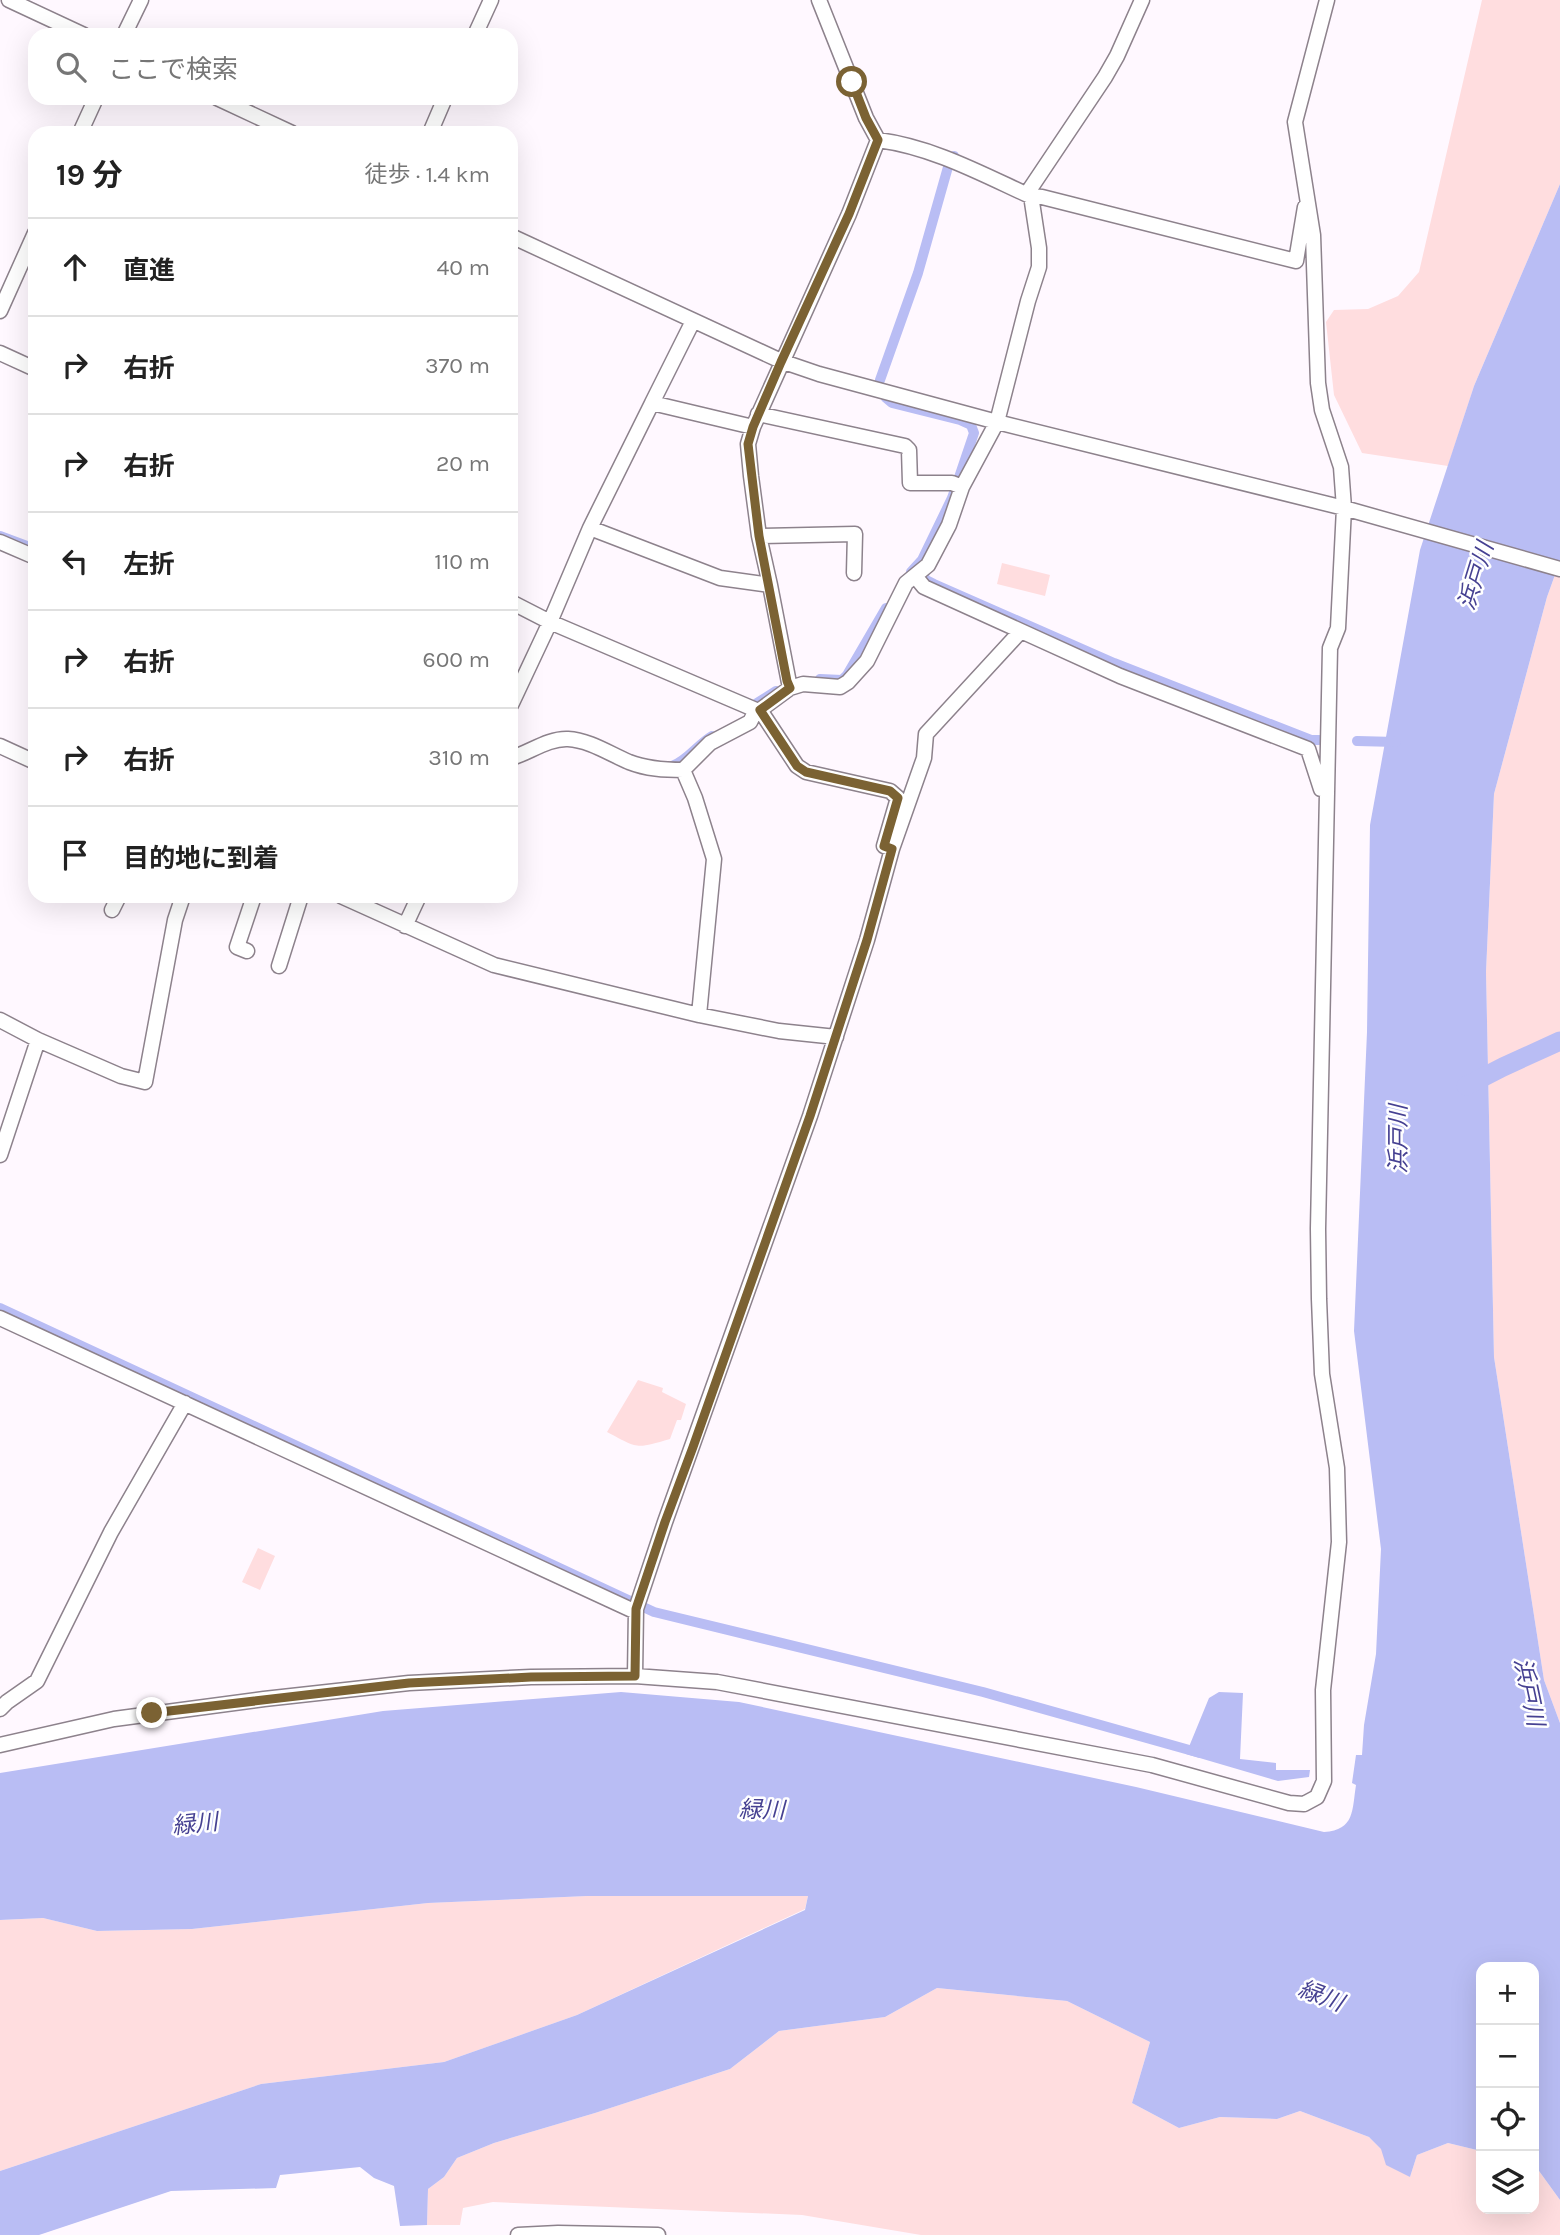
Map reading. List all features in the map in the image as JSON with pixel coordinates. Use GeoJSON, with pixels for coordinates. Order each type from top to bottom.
{"type":"FeatureCollection","features":[{"type":"Feature","properties":{"kind":"street"},"geometry":{"type":"LineString","coordinates":[[9,0],[69,28]]}},
{"type":"Feature","properties":{"kind":"street"},"geometry":{"type":"LineString","coordinates":[[127,28],[141,0]]}},
{"type":"Feature","properties":{"kind":"street"},"geometry":{"type":"LineString","coordinates":[[478,28],[491,0]]}},
{"type":"Feature","properties":{"kind":"street"},"geometry":{"type":"LineString","coordinates":[[819,0],[866,118],[878,140]]}},
{"type":"Feature","properties":{"kind":"street"},"geometry":{"type":"LineString","coordinates":[[518,756],[546,743],[567,739],[589,744],[654,769],[683,770],[710,743],[750,722],[758,710],[789,685],[840,687],[867,661],[906,583],[928,565],[949,526],[958,485],[997,422],[1028,301],[1040,267],[1030,189],[1105,77],[1142,0]]}},
{"type":"Feature","properties":{"kind":"street"},"geometry":{"type":"LineString","coordinates":[[0,1745],[114,1719],[409,1683],[531,1677],[635,1676],[717,1682],[1138,1762],[1289,1802],[1304,1804],[1317,1797],[1324,1781],[1323,1690],[1339,1542],[1337,1468],[1322,1374],[1318,1215],[1329,648],[1338,628],[1351,510],[1341,467],[1322,410],[1318,383],[1313,235],[1295,122],[1327,0]]}},
{"type":"Feature","properties":{"kind":"street"},"geometry":{"type":"LineString","coordinates":[[83,126],[93,105]]}},
{"type":"Feature","properties":{"kind":"street"},"geometry":{"type":"LineString","coordinates":[[232,105],[277,126]]}},
{"type":"Feature","properties":{"kind":"street"},"geometry":{"type":"LineString","coordinates":[[433,126],[442,105]]}},
{"type":"Feature","properties":{"kind":"street"},"geometry":{"type":"LineString","coordinates":[[878,140],[900,143],[950,160],[1030,196],[1296,261],[1307,196]]}},
{"type":"Feature","properties":{"kind":"street"},"geometry":{"type":"LineString","coordinates":[[789,685],[759,536],[748,444],[781,362],[849,214],[878,140]]}},
{"type":"Feature","properties":{"kind":"street"},"geometry":{"type":"LineString","coordinates":[[518,239],[781,362],[818,374],[997,422],[1351,510],[1560,569]]}},
{"type":"Feature","properties":{"kind":"street"},"geometry":{"type":"LineString","coordinates":[[0,311],[28,249]]}},
{"type":"Feature","properties":{"kind":"street"},"geometry":{"type":"LineString","coordinates":[[518,690],[590,528],[693,321]]}},
{"type":"Feature","properties":{"kind":"street"},"geometry":{"type":"LineString","coordinates":[[0,353],[28,366]]}},
{"type":"Feature","properties":{"kind":"street"},"geometry":{"type":"LineString","coordinates":[[652,403],[905,446],[909,450],[910,483],[958,485]]}},
{"type":"Feature","properties":{"kind":"street"},"geometry":{"type":"LineString","coordinates":[[590,528],[720,578],[770,585]]}},
{"type":"Feature","properties":{"kind":"street"},"geometry":{"type":"LineString","coordinates":[[759,536],[855,534],[850,567]]}},
{"type":"Feature","properties":{"kind":"street"},"geometry":{"type":"LineString","coordinates":[[0,542],[28,554]]}},
{"type":"Feature","properties":{"kind":"street"},"geometry":{"type":"LineString","coordinates":[[919,573],[924,587],[1020,632],[1120,676],[1308,749],[1321,789],[1327,791]]}},
{"type":"Feature","properties":{"kind":"street"},"geometry":{"type":"LineString","coordinates":[[518,606],[550,622],[758,710],[797,766],[806,772],[890,791],[898,798],[884,846],[892,849]]}},
{"type":"Feature","properties":{"kind":"street"},"geometry":{"type":"LineString","coordinates":[[635,1676],[637,1607],[796,1158],[867,940],[892,849],[924,758],[928,730],[1020,632]]}},
{"type":"Feature","properties":{"kind":"street"},"geometry":{"type":"LineString","coordinates":[[0,746],[28,759]]}},
{"type":"Feature","properties":{"kind":"street"},"geometry":{"type":"LineString","coordinates":[[683,770],[695,798],[714,859],[698,1015]]}},
{"type":"Feature","properties":{"kind":"street"},"geometry":{"type":"LineString","coordinates":[[112,910],[116,903]]}},
{"type":"Feature","properties":{"kind":"street"},"geometry":{"type":"LineString","coordinates":[[0,1020],[38,1040],[121,1076],[145,1082],[172,932],[181,903]]}},
{"type":"Feature","properties":{"kind":"street"},"geometry":{"type":"LineString","coordinates":[[247,951],[237,947],[252,903]]}},
{"type":"Feature","properties":{"kind":"street"},"geometry":{"type":"LineString","coordinates":[[279,966],[299,903]]}},
{"type":"Feature","properties":{"kind":"street"},"geometry":{"type":"LineString","coordinates":[[356,903],[494,965],[698,1015],[779,1031],[836,1037]]}},
{"type":"Feature","properties":{"kind":"street"},"geometry":{"type":"LineString","coordinates":[[405,926],[416,903]]}},
{"type":"Feature","properties":{"kind":"street"},"geometry":{"type":"LineString","coordinates":[[0,1155],[38,1040]]}},
{"type":"Feature","properties":{"kind":"street"},"geometry":{"type":"LineString","coordinates":[[0,1318],[637,1607]]}},
{"type":"Feature","properties":{"kind":"street"},"geometry":{"type":"LineString","coordinates":[[0,1709],[37,1681],[111,1532],[185,1403]]}},
{"type":"Feature","properties":{"kind":"street"},"geometry":{"type":"LineString","coordinates":[[518,2235],[658,2235]]}},
{"type":"Feature","properties":{"kind":"shaded area"},"geometry":{"type":"Polygon","coordinates":[[[1482,0],[1560,0],[1560,184],[1474,386],[1448,466],[1362,453],[1334,395],[1326,322],[1334,310],[1368,309],[1398,296],[1419,272],[1482,0]]]}},
{"type":"Feature","properties":{"kind":"shaded area"},"geometry":{"type":"Polygon","coordinates":[[[1560,561],[1560,1723],[1544,1680],[1494,1357],[1486,972],[1494,794],[1547,597],[1560,561]]]}},
{"type":"Feature","properties":{"kind":"shaded area"},"geometry":{"type":"Polygon","coordinates":[[[1002,563],[1050,575],[1045,596],[997,584],[1002,563]]]}},
{"type":"Feature","properties":{"kind":"shaded area"},"geometry":{"type":"Polygon","coordinates":[[[638,1380],[663,1388],[662,1392],[686,1404],[681,1420],[677,1420],[670,1439],[637,1446],[607,1432],[638,1380]]]}},
{"type":"Feature","properties":{"kind":"shaded area"},"geometry":{"type":"Polygon","coordinates":[[[258,1548],[275,1556],[260,1590],[242,1582],[258,1548]]]}},
{"type":"Feature","properties":{"kind":"shaded area"},"geometry":{"type":"Polygon","coordinates":[[[587,1896],[808,1896],[805,1909],[577,2015],[444,2062],[261,2084],[0,2171],[0,1920],[43,1918],[97,1931],[192,1929],[428,1903],[587,1896]]]}},
{"type":"Feature","properties":{"kind":"shaded area"},"geometry":{"type":"Polygon","coordinates":[[[937,1988],[1067,2001],[1150,2042],[1132,2103],[1179,2128],[1220,2117],[1277,2119],[1300,2111],[1369,2137],[1410,2177],[1417,2155],[1448,2143],[1476,2150],[1476,2214],[1539,2214],[1539,2171],[1560,2200],[1560,2235],[921,2235],[802,2215],[493,2202],[463,2208],[460,2225],[427,2225],[428,2189],[444,2177],[457,2158],[494,2143],[730,2069],[779,2031],[885,2017],[937,1988]]]}},
{"type":"Feature","properties":{"kind":"water"},"geometry":{"type":"Polygon","coordinates":[[[1560,184],[1560,561],[1547,597],[1494,794],[1486,972],[1494,1357],[1544,1680],[1560,1723],[1560,2200],[1539,2171],[1539,1962],[1476,1962],[1476,2150],[1448,2143],[1417,2155],[1410,2177],[1386,2165],[1381,2149],[1369,2137],[1300,2111],[1277,2119],[1220,2117],[1179,2128],[1132,2103],[1150,2042],[1067,2001],[937,1988],[885,2017],[779,2031],[730,2069],[494,2143],[457,2158],[444,2177],[428,2189],[427,2225],[400,2226],[394,2186],[374,2178],[360,2167],[280,2175],[276,2188],[171,2191],[39,2235],[0,2235],[0,2171],[261,2084],[444,2062],[577,2015],[805,1910],[808,1896],[587,1896],[428,1903],[192,1929],[97,1931],[43,1918],[0,1920],[0,1773],[383,1711],[621,1692],[739,1702],[1136,1787],[1324,1832],[1347,1823],[1354,1803],[1356,1785],[1352,1783],[1356,1755],[1362,1755],[1364,1725],[1376,1654],[1381,1549],[1354,1331],[1367,1032],[1370,825],[1420,550],[1474,386],[1560,184]]]}},
{"type":"Feature","properties":{"kind":"water"},"geometry":{"type":"Polygon","coordinates":[[[1219,1692],[1243,1693],[1240,1759],[1276,1763],[1276,1770],[1310,1770],[1309,1777],[1278,1781],[1186,1754],[1209,1698],[1219,1692]]]}},
{"type":"Feature","properties":{"kind":"waterway"},"geometry":{"type":"LineString","coordinates":[[880,380],[918,273],[948,167],[954,156]]}},
{"type":"Feature","properties":{"kind":"waterway"},"geometry":{"type":"LineString","coordinates":[[886,398],[892,403],[960,420],[971,425],[974,433],[952,498],[922,560],[911,572]]}},
{"type":"Feature","properties":{"kind":"waterway"},"geometry":{"type":"LineString","coordinates":[[0,536],[28,546]]}},
{"type":"Feature","properties":{"kind":"waterway"},"geometry":{"type":"LineString","coordinates":[[921,571],[926,580],[934,584],[1114,663],[1311,740],[1319,740]]}},
{"type":"Feature","properties":{"kind":"waterway"},"geometry":{"type":"LineString","coordinates":[[820,679],[842,680],[847,675],[886,608]]}},
{"type":"Feature","properties":{"kind":"waterway"},"geometry":{"type":"LineString","coordinates":[[757,703],[776,691]]}},
{"type":"Feature","properties":{"kind":"waterway"},"geometry":{"type":"LineString","coordinates":[[672,766],[712,736]]}},
{"type":"Feature","properties":{"kind":"waterway"},"geometry":{"type":"LineString","coordinates":[[1357,741],[1396,742]]}},
{"type":"Feature","properties":{"kind":"waterway"},"geometry":{"type":"LineString","coordinates":[[1466,1086],[1560,1041]]}},
{"type":"Feature","properties":{"kind":"waterway"},"geometry":{"type":"LineString","coordinates":[[0,1308],[654,1612],[983,1692],[1200,1753]]}},
{"type":"Feature","properties":{"kind":"route"},"geometry":{"type":"LineString","coordinates":[[152,1713],[409,1683],[531,1677],[635,1676],[636,1609],[810,1116],[867,940],[892,849],[884,846],[898,798],[890,791],[806,772],[797,766],[760,710],[790,688],[759,536],[748,444],[781,362],[849,214],[878,140],[852,82]]}},
{"type":"Feature","properties":{"kind":"water label","name":"浜戸川"},"geometry":{"type":"Point","coordinates":[1476,576]}},
{"type":"Feature","properties":{"kind":"water label","name":"浜戸川"},"geometry":{"type":"Point","coordinates":[1398,1139]}},
{"type":"Feature","properties":{"kind":"water label","name":"浜戸川"},"geometry":{"type":"Point","coordinates":[1529,1692]}},
{"type":"Feature","properties":{"kind":"water label","name":"緑川"},"geometry":{"type":"Point","coordinates":[762,1810]}},
{"type":"Feature","properties":{"kind":"water label","name":"緑川"},"geometry":{"type":"Point","coordinates":[195,1824]}},
{"type":"Feature","properties":{"kind":"water label","name":"緑川"},"geometry":{"type":"Point","coordinates":[1321,1996]}}]}
